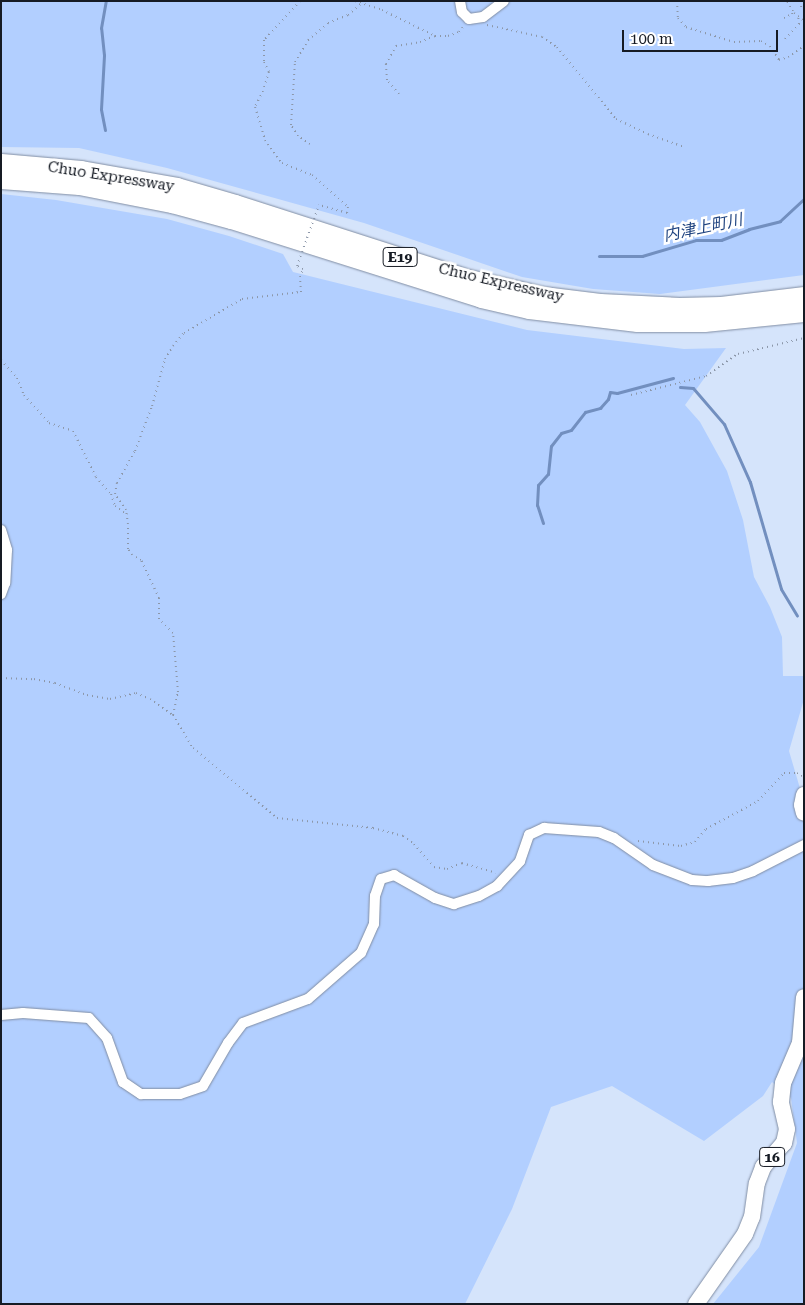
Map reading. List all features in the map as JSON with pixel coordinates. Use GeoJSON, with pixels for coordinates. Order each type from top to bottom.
{"type":"FeatureCollection","features":[{"type":"Feature","properties":{"kind":"highway","name":"Chuo Expressway"},"geometry":{"type":"LineString","coordinates":[[1,163],[81,170],[177,188],[236,204],[469,279],[543,296],[600,304],[679,307],[731,305],[804,296]]}},
{"type":"Feature","properties":{"kind":"highway","name":"Chuo Expressway"},"geometry":{"type":"LineString","coordinates":[[1,179],[79,185],[172,203],[231,219],[481,298],[529,309],[637,322],[704,322],[804,312]]}},
{"type":"Feature","properties":{"kind":"main road"},"geometry":{"type":"LineString","coordinates":[[804,795],[802,805],[804,813]]}},
{"type":"Feature","properties":{"kind":"main road","name":"16"},"geometry":{"type":"LineString","coordinates":[[696,1304],[745,1234],[752,1217],[757,1183],[763,1167],[784,1144],[787,1128],[781,1102],[783,1083],[800,1043],[804,997]]}},
{"type":"Feature","properties":{"kind":"street"},"geometry":{"type":"LineString","coordinates":[[460,1],[462,12],[469,19],[483,17],[504,1]]}},
{"type":"Feature","properties":{"kind":"street"},"geometry":{"type":"LineString","coordinates":[[1,530],[7,550],[5,582],[1,594]]}},
{"type":"Feature","properties":{"kind":"street"},"geometry":{"type":"LineString","coordinates":[[1,1014],[89,1018],[106,1038],[123,1082],[141,1094],[180,1094],[203,1086],[243,1023],[308,999],[361,953],[374,924],[375,896],[382,879],[394,875],[436,898],[454,904],[485,893],[497,886],[520,861],[529,835],[544,828],[599,832],[614,838],[653,865],[667,872],[692,880],[708,881],[733,878],[753,871],[804,845]]}},
{"type":"Feature","properties":{"kind":"path"},"geometry":{"type":"LineString","coordinates":[[173,714],[178,692],[173,633],[159,619],[159,598],[141,560],[132,555],[128,549],[127,515],[115,494],[117,483],[135,451],[152,406],[164,359],[173,346],[184,333],[242,298],[301,292],[300,277],[302,269],[296,266],[319,205],[347,213],[348,207],[312,175],[282,164],[265,140],[255,107],[269,72],[264,62],[264,40],[300,1]]}},
{"type":"Feature","properties":{"kind":"path"},"geometry":{"type":"LineString","coordinates":[[356,1],[382,10],[435,36]]}},
{"type":"Feature","properties":{"kind":"path"},"geometry":{"type":"LineString","coordinates":[[677,1],[678,18],[686,27],[734,42],[760,41],[770,46],[779,60],[788,57],[804,46]]}},
{"type":"Feature","properties":{"kind":"path"},"geometry":{"type":"LineString","coordinates":[[787,1],[793,13],[804,21]]}},
{"type":"Feature","properties":{"kind":"path"},"geometry":{"type":"LineString","coordinates":[[800,7],[802,1]]}},
{"type":"Feature","properties":{"kind":"path"},"geometry":{"type":"LineString","coordinates":[[310,144],[298,136],[291,125],[295,62],[308,40],[328,23],[348,16],[362,4]]}},
{"type":"Feature","properties":{"kind":"path"},"geometry":{"type":"LineString","coordinates":[[784,18],[793,13]]}},
{"type":"Feature","properties":{"kind":"path"},"geometry":{"type":"LineString","coordinates":[[786,39],[799,24],[798,16]]}},
{"type":"Feature","properties":{"kind":"path"},"geometry":{"type":"LineString","coordinates":[[399,94],[387,80],[386,64],[396,46],[460,32],[469,19],[491,27],[542,37],[557,47],[616,119],[648,134],[684,147]]}},
{"type":"Feature","properties":{"kind":"path"},"geometry":{"type":"LineString","coordinates":[[632,395],[706,376],[738,354],[804,338]]}},
{"type":"Feature","properties":{"kind":"path"},"geometry":{"type":"LineString","coordinates":[[1,360],[17,378],[24,396],[49,423],[73,431],[96,477],[111,494],[115,506],[127,515]]}},
{"type":"Feature","properties":{"kind":"path"},"geometry":{"type":"LineString","coordinates":[[1,678],[55,683],[88,694],[110,698],[136,693],[150,699],[173,714],[193,748],[277,818],[373,828],[403,836],[414,844],[434,866],[447,868],[462,863],[506,876]]}},
{"type":"Feature","properties":{"kind":"path"},"geometry":{"type":"LineString","coordinates":[[634,840],[681,846],[695,842],[706,829],[758,801],[784,773],[797,773],[804,777]]}},
{"type":"Feature","properties":{"kind":"shaded area"},"geometry":{"type":"Polygon","coordinates":[[[1,1],[804,1],[804,275],[660,294],[593,289],[522,277],[364,223],[167,168],[79,148],[1,147],[1,1]]]}},
{"type":"Feature","properties":{"kind":"shaded area"},"geometry":{"type":"Polygon","coordinates":[[[1,194],[56,200],[167,219],[229,236],[283,254],[293,272],[527,330],[684,349],[726,348],[685,405],[700,422],[727,471],[743,520],[754,577],[770,607],[782,637],[783,676],[804,676],[804,699],[789,751],[804,802],[804,1304],[713,1304],[759,1247],[797,1143],[791,1098],[772,1082],[763,1096],[704,1141],[612,1086],[551,1107],[512,1209],[465,1304],[1,1304],[1,194]]]}},
{"type":"Feature","properties":{"kind":"waterway"},"geometry":{"type":"LineString","coordinates":[[105,130],[101,109],[104,55],[101,28],[106,1]]}},
{"type":"Feature","properties":{"kind":"waterway","name":"内津上町川"},"geometry":{"type":"LineString","coordinates":[[599,256],[642,256],[696,240],[721,240],[749,229],[780,221],[804,199]]}},
{"type":"Feature","properties":{"kind":"waterway"},"geometry":{"type":"LineString","coordinates":[[543,523],[537,505],[538,485],[548,474],[551,446],[561,433],[571,430],[585,412],[600,408],[608,399],[610,392],[617,393],[673,378]]}},
{"type":"Feature","properties":{"kind":"waterway"},"geometry":{"type":"LineString","coordinates":[[680,387],[693,388],[724,424],[750,482],[781,589],[797,616]]}}]}
